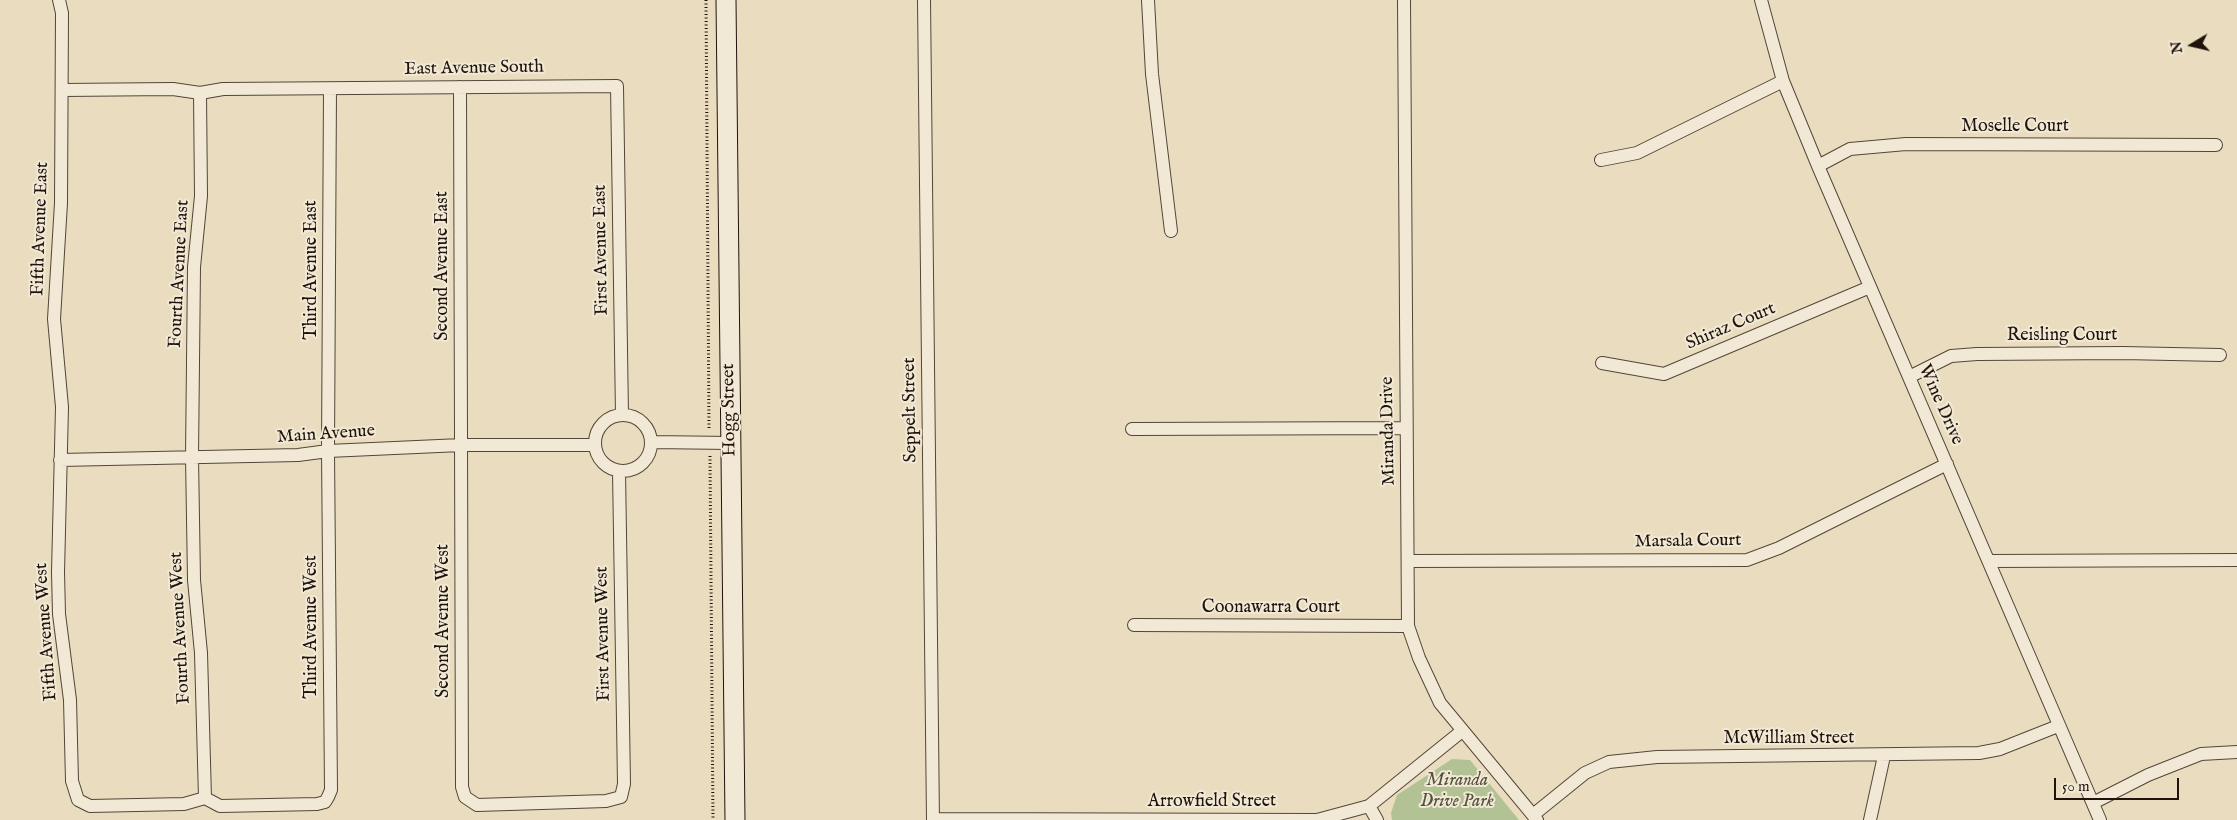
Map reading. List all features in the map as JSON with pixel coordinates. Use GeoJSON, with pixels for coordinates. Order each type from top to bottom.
{"type":"FeatureCollection","features":[{"type":"Feature","properties":{"kind":"street","name":"Fifth Avenue East"},"geometry":{"type":"LineString","coordinates":[[59,0],[62,13],[61,202],[54,319],[62,408],[60,460]]}},
{"type":"Feature","properties":{"kind":"street","name":"Hogg Street"},"geometry":{"type":"LineString","coordinates":[[726,0],[734,820]]}},
{"type":"Feature","properties":{"kind":"street","name":"Seppelt Street"},"geometry":{"type":"LineString","coordinates":[[924,0],[933,820]]}},
{"type":"Feature","properties":{"kind":"street"},"geometry":{"type":"LineString","coordinates":[[1148,0],[1152,74],[1171,231]]}},
{"type":"Feature","properties":{"kind":"street","name":"Miranda Drive"},"geometry":{"type":"LineString","coordinates":[[1404,0],[1405,428],[1408,626],[1419,658],[1440,703],[1535,818]]}},
{"type":"Feature","properties":{"kind":"street","name":"Wine Drive"},"geometry":{"type":"LineString","coordinates":[[1761,0],[1783,81],[1818,166],[2100,820]]}},
{"type":"Feature","properties":{"kind":"street"},"geometry":{"type":"LineString","coordinates":[[1601,160],[1637,153],[1783,81]]}},
{"type":"Feature","properties":{"kind":"street","name":"Second Avenue East"},"geometry":{"type":"LineString","coordinates":[[460,86],[461,445]]}},
{"type":"Feature","properties":{"kind":"street","name":"East Avenue South"},"geometry":{"type":"LineString","coordinates":[[62,90],[173,89],[200,93],[224,89],[618,86]]}},
{"type":"Feature","properties":{"kind":"street","name":"First Avenue East"},"geometry":{"type":"LineString","coordinates":[[618,86],[622,415]]}},
{"type":"Feature","properties":{"kind":"street","name":"Third Avenue East"},"geometry":{"type":"LineString","coordinates":[[328,451],[330,89]]}},
{"type":"Feature","properties":{"kind":"street","name":"Fourth Avenue East"},"geometry":{"type":"LineString","coordinates":[[192,457],[194,267],[201,196],[200,93]]}},
{"type":"Feature","properties":{"kind":"street","name":"Moselle Court"},"geometry":{"type":"LineString","coordinates":[[1818,166],[1850,149],[1906,144],[2216,145]]}},
{"type":"Feature","properties":{"kind":"street","name":"Shiraz Court"},"geometry":{"type":"LineString","coordinates":[[1602,363],[1664,374],[1870,287]]}},
{"type":"Feature","properties":{"kind":"street","name":"Reisling Court"},"geometry":{"type":"LineString","coordinates":[[1909,377],[1951,356],[1978,354],[2124,353],[2220,355]]}},
{"type":"Feature","properties":{"kind":"street"},"geometry":{"type":"LineString","coordinates":[[622,415],[638,420],[649,433],[651,442],[647,458],[641,464],[635,468],[619,471],[602,462],[595,445],[595,437],[607,419],[622,415]]}},
{"type":"Feature","properties":{"kind":"street"},"geometry":{"type":"LineString","coordinates":[[1132,429],[1405,428]]}},
{"type":"Feature","properties":{"kind":"street"},"geometry":{"type":"LineString","coordinates":[[651,442],[731,443]]}},
{"type":"Feature","properties":{"kind":"street","name":"Main Avenue"},"geometry":{"type":"LineString","coordinates":[[60,460],[298,456],[328,451],[461,445],[595,445]]}},
{"type":"Feature","properties":{"kind":"street","name":"Second Avenue West"},"geometry":{"type":"LineString","coordinates":[[461,445],[462,778],[465,797],[477,805],[606,801],[621,797]]}},
{"type":"Feature","properties":{"kind":"street","name":"Third Avenue West"},"geometry":{"type":"LineString","coordinates":[[205,798],[220,806],[317,804],[325,802],[331,790],[328,451]]}},
{"type":"Feature","properties":{"kind":"street","name":"Fourth Avenue West"},"geometry":{"type":"LineString","coordinates":[[192,457],[194,580],[201,653],[205,798]]}},
{"type":"Feature","properties":{"kind":"street","name":"Fifth Avenue West"},"geometry":{"type":"LineString","coordinates":[[60,460],[59,614],[70,700],[72,781],[78,800],[90,806],[184,804],[205,798]]}},
{"type":"Feature","properties":{"kind":"street","name":"Marsala Court"},"geometry":{"type":"LineString","coordinates":[[1408,561],[1747,560],[1780,548],[1947,464]]}},
{"type":"Feature","properties":{"kind":"street","name":"First Avenue West"},"geometry":{"type":"LineString","coordinates":[[619,471],[624,784],[621,797]]}},
{"type":"Feature","properties":{"kind":"street"},"geometry":{"type":"LineString","coordinates":[[1989,562],[2237,560]]}},
{"type":"Feature","properties":{"kind":"street","name":"Coonawarra Court"},"geometry":{"type":"LineString","coordinates":[[1134,625],[1408,626]]}},
{"type":"Feature","properties":{"kind":"street","name":"McWilliam Street"},"geometry":{"type":"LineString","coordinates":[[1535,818],[1585,773],[1609,762],[1658,757],[1884,756],[1979,753],[2000,749],[2058,726]]}},
{"type":"Feature","properties":{"kind":"street","name":"Arrowfield Street"},"geometry":{"type":"LineString","coordinates":[[933,820],[1317,820],[1369,806],[1462,731]]}},
{"type":"Feature","properties":{"kind":"street"},"geometry":{"type":"LineString","coordinates":[[2093,803],[2148,775],[2201,754],[2237,752]]}},
{"type":"Feature","properties":{"kind":"street"},"geometry":{"type":"LineString","coordinates":[[1870,820],[1884,756]]}},
{"type":"Feature","properties":{"kind":"street"},"geometry":{"type":"LineString","coordinates":[[1369,806],[1377,820]]}},
{"type":"Feature","properties":{"kind":"path"},"geometry":{"type":"LineString","coordinates":[[706,0],[713,820]]}},
{"type":"Feature","properties":{"kind":"green space","name":"Miranda Drive Park"},"geometry":{"type":"Polygon","coordinates":[[[1452,759],[1470,760],[1519,820],[1392,820],[1391,813],[1397,795],[1452,759]]]}}]}
